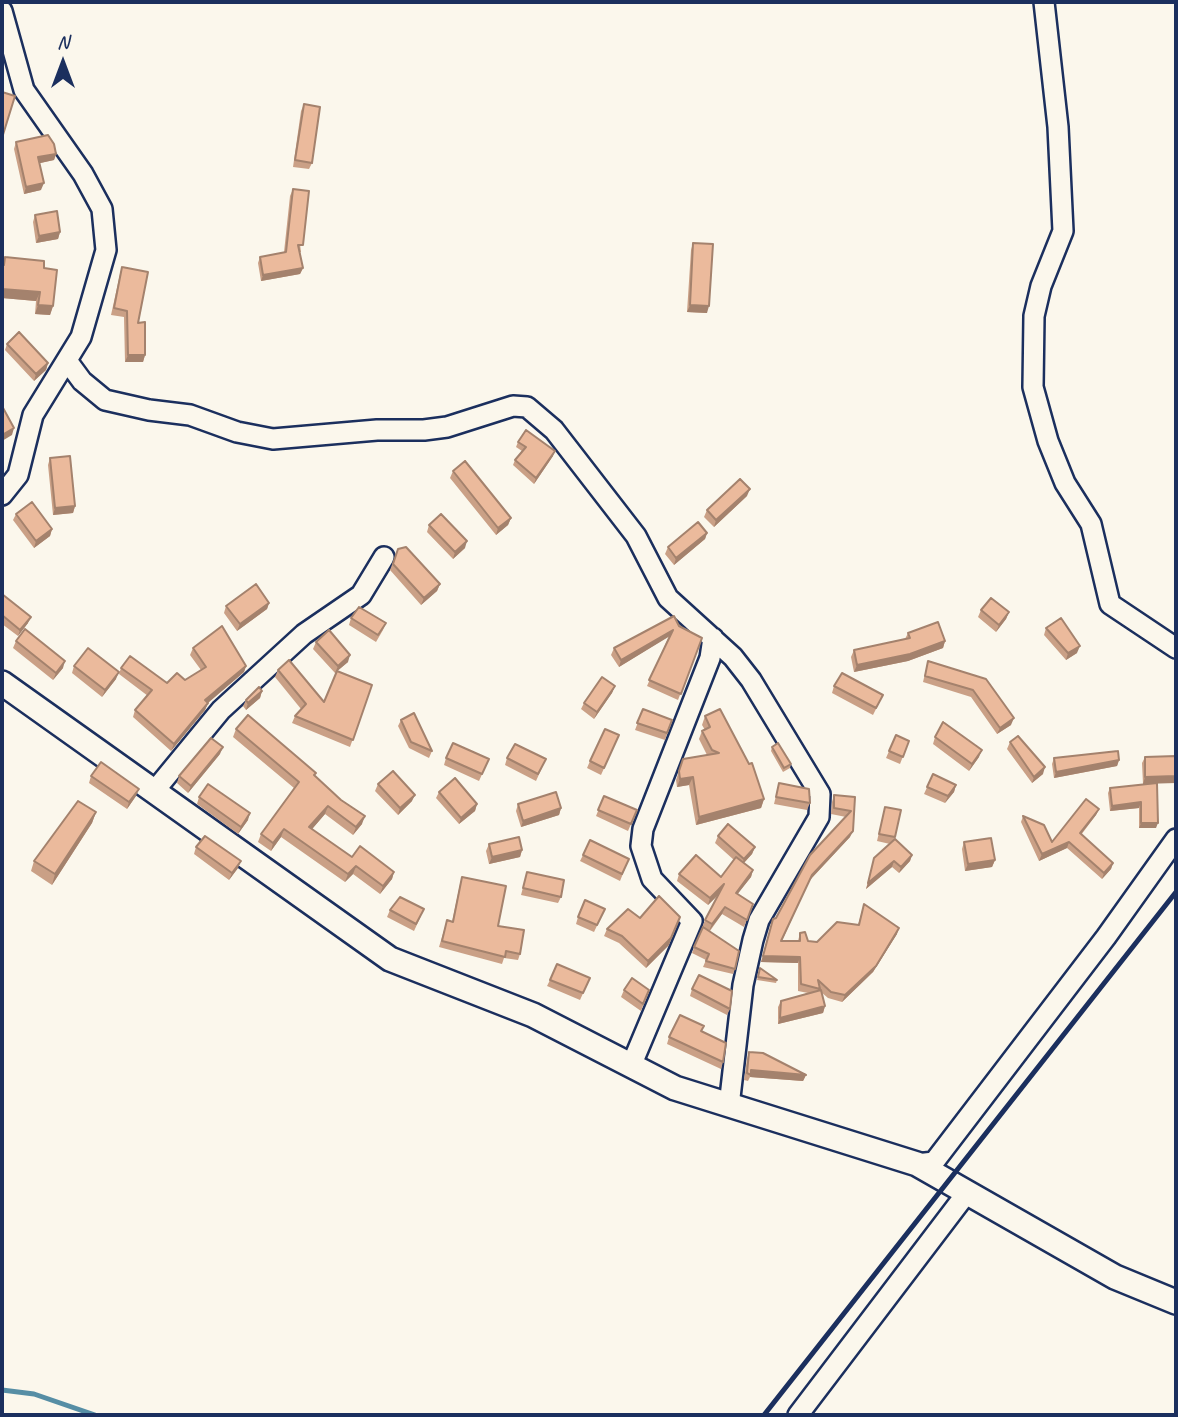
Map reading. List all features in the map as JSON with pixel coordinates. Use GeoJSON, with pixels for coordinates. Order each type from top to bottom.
{"type":"FeatureCollection","features":[{"type":"Feature","properties":{"kind":"street"},"geometry":{"type":"LineString","coordinates":[[1044,2],[1058,127],[1063,231],[1041,286],[1034,316],[1033,387],[1048,441],[1065,483],[1091,524],[1110,604],[1176,648]]}},
{"type":"Feature","properties":{"kind":"street"},"geometry":{"type":"LineString","coordinates":[[2,11],[24,90],[89,183],[102,209],[106,229],[106,250],[90,316],[68,362],[33,415],[18,475],[2,495]]}},
{"type":"Feature","properties":{"kind":"street"},"geometry":{"type":"LineString","coordinates":[[68,362],[82,381],[105,400],[149,410],[190,415],[237,432],[273,439],[447,427],[513,405],[527,407],[554,430],[636,537],[667,598],[713,638],[751,680],[815,781],[822,805],[812,830],[758,920],[743,985],[729,1106]]}},
{"type":"Feature","properties":{"kind":"street"},"geometry":{"type":"LineString","coordinates":[[156,789],[221,710],[304,634],[361,595],[384,556]]}},
{"type":"Feature","properties":{"kind":"street"},"geometry":{"type":"LineString","coordinates":[[631,1066],[692,921],[652,879],[640,846],[643,829],[710,658],[713,638]]}},
{"type":"Feature","properties":{"kind":"street"},"geometry":{"type":"LineString","coordinates":[[2,683],[156,789],[390,959],[533,1015],[675,1088],[917,1164],[1115,1277],[1176,1302]]}},
{"type":"Feature","properties":{"kind":"street"},"geometry":{"type":"LineString","coordinates":[[917,1164],[934,1162],[1106,937],[1176,839]]}},
{"type":"Feature","properties":{"kind":"street"},"geometry":{"type":"LineString","coordinates":[[798,1415],[966,1194]]}},
{"type":"Feature","properties":{"kind":"building"},"geometry":{"type":"Polygon","coordinates":[[[2,92],[15,96],[2,138],[2,92]]]}},
{"type":"Feature","properties":{"kind":"building"},"geometry":{"type":"Polygon","coordinates":[[[304,104],[320,107],[312,163],[295,160],[304,104]]]}},
{"type":"Feature","properties":{"kind":"building"},"geometry":{"type":"Polygon","coordinates":[[[48,135],[56,154],[38,157],[44,183],[26,187],[16,142],[48,135]]]}},
{"type":"Feature","properties":{"kind":"building"},"geometry":{"type":"Polygon","coordinates":[[[293,189],[309,191],[303,245],[298,245],[303,268],[263,275],[260,257],[286,252],[293,189]]]}},
{"type":"Feature","properties":{"kind":"building"},"geometry":{"type":"Polygon","coordinates":[[[57,211],[60,232],[39,236],[35,215],[57,211]]]}},
{"type":"Feature","properties":{"kind":"building"},"geometry":{"type":"Polygon","coordinates":[[[693,243],[713,244],[709,306],[690,305],[693,243]]]}},
{"type":"Feature","properties":{"kind":"building"},"geometry":{"type":"Polygon","coordinates":[[[5,257],[44,261],[44,268],[57,270],[53,306],[38,305],[40,292],[2,289],[2,264],[4,265],[5,257]]]}},
{"type":"Feature","properties":{"kind":"building"},"geometry":{"type":"Polygon","coordinates":[[[122,267],[148,272],[138,323],[145,322],[145,355],[128,355],[127,311],[114,308],[122,267]]]}},
{"type":"Feature","properties":{"kind":"building"},"geometry":{"type":"Polygon","coordinates":[[[19,332],[48,363],[36,374],[7,344],[19,332]]]}},
{"type":"Feature","properties":{"kind":"building"},"geometry":{"type":"Polygon","coordinates":[[[2,406],[14,428],[2,435],[2,406]]]}},
{"type":"Feature","properties":{"kind":"building"},"geometry":{"type":"Polygon","coordinates":[[[526,430],[555,451],[536,478],[515,460],[526,447],[518,442],[526,430]]]}},
{"type":"Feature","properties":{"kind":"building"},"geometry":{"type":"Polygon","coordinates":[[[70,456],[75,506],[55,508],[50,458],[70,456]]]}},
{"type":"Feature","properties":{"kind":"building"},"geometry":{"type":"Polygon","coordinates":[[[465,461],[511,518],[498,528],[453,471],[465,461]]]}},
{"type":"Feature","properties":{"kind":"building"},"geometry":{"type":"Polygon","coordinates":[[[740,479],[750,489],[716,520],[707,510],[740,479]]]}},
{"type":"Feature","properties":{"kind":"building"},"geometry":{"type":"Polygon","coordinates":[[[32,502],[52,529],[36,541],[16,514],[32,502]]]}},
{"type":"Feature","properties":{"kind":"building"},"geometry":{"type":"Polygon","coordinates":[[[441,514],[467,541],[455,552],[429,525],[441,514]]]}},
{"type":"Feature","properties":{"kind":"building"},"geometry":{"type":"Polygon","coordinates":[[[698,522],[707,533],[676,558],[668,547],[698,522]]]}},
{"type":"Feature","properties":{"kind":"building"},"geometry":{"type":"Polygon","coordinates":[[[406,547],[440,584],[424,598],[393,564],[398,549],[406,547]]]}},
{"type":"Feature","properties":{"kind":"building"},"geometry":{"type":"Polygon","coordinates":[[[256,584],[269,603],[240,624],[226,606],[256,584]]]}},
{"type":"Feature","properties":{"kind":"building"},"geometry":{"type":"Polygon","coordinates":[[[2,594],[31,617],[20,630],[2,615],[2,594]]]}},
{"type":"Feature","properties":{"kind":"building"},"geometry":{"type":"Polygon","coordinates":[[[991,598],[1009,612],[999,625],[981,610],[991,598]]]}},
{"type":"Feature","properties":{"kind":"building"},"geometry":{"type":"Polygon","coordinates":[[[359,607],[386,623],[378,635],[351,618],[359,607]]]}},
{"type":"Feature","properties":{"kind":"building"},"geometry":{"type":"Polygon","coordinates":[[[674,616],[679,626],[702,638],[681,694],[649,680],[673,630],[621,660],[614,648],[674,616]]]}},
{"type":"Feature","properties":{"kind":"building"},"geometry":{"type":"Polygon","coordinates":[[[1061,618],[1080,646],[1068,653],[1046,628],[1061,618]]]}},
{"type":"Feature","properties":{"kind":"building"},"geometry":{"type":"Polygon","coordinates":[[[938,622],[945,641],[910,654],[857,665],[854,650],[910,638],[908,633],[938,622]]]}},
{"type":"Feature","properties":{"kind":"building"},"geometry":{"type":"Polygon","coordinates":[[[222,626],[246,666],[205,700],[208,703],[174,744],[135,710],[152,690],[121,668],[130,656],[167,683],[177,673],[185,680],[206,667],[193,648],[222,626]]]}},
{"type":"Feature","properties":{"kind":"building"},"geometry":{"type":"Polygon","coordinates":[[[25,629],[65,661],[56,673],[16,641],[25,629]]]}},
{"type":"Feature","properties":{"kind":"building"},"geometry":{"type":"Polygon","coordinates":[[[329,630],[350,655],[338,666],[316,642],[329,630]]]}},
{"type":"Feature","properties":{"kind":"building"},"geometry":{"type":"Polygon","coordinates":[[[88,648],[119,672],[105,690],[74,666],[88,648]]]}},
{"type":"Feature","properties":{"kind":"building"},"geometry":{"type":"Polygon","coordinates":[[[289,660],[324,702],[337,671],[372,685],[353,740],[295,716],[306,704],[278,670],[289,660]]]}},
{"type":"Feature","properties":{"kind":"building"},"geometry":{"type":"Polygon","coordinates":[[[928,661],[986,679],[1014,718],[1000,728],[973,690],[925,676],[928,661]]]}},
{"type":"Feature","properties":{"kind":"building"},"geometry":{"type":"Polygon","coordinates":[[[842,673],[883,695],[876,708],[834,686],[842,673]]]}},
{"type":"Feature","properties":{"kind":"building"},"geometry":{"type":"Polygon","coordinates":[[[602,677],[615,686],[597,712],[584,703],[602,677]]]}},
{"type":"Feature","properties":{"kind":"building"},"geometry":{"type":"Polygon","coordinates":[[[259,687],[262,691],[248,703],[246,700],[259,687]]]}},
{"type":"Feature","properties":{"kind":"building"},"geometry":{"type":"Polygon","coordinates":[[[643,709],[672,720],[667,733],[637,723],[643,709]]]}},
{"type":"Feature","properties":{"kind":"building"},"geometry":{"type":"Polygon","coordinates":[[[720,709],[749,764],[752,763],[764,799],[699,817],[693,777],[680,779],[679,771],[683,759],[719,753],[712,750],[702,731],[710,727],[705,716],[720,709]]]}},
{"type":"Feature","properties":{"kind":"building"},"geometry":{"type":"Polygon","coordinates":[[[414,713],[432,751],[411,742],[401,720],[414,713]]]}},
{"type":"Feature","properties":{"kind":"building"},"geometry":{"type":"Polygon","coordinates":[[[248,715],[316,773],[314,775],[341,800],[365,816],[356,827],[328,806],[309,827],[352,857],[360,846],[394,872],[383,886],[356,866],[348,874],[284,829],[273,843],[261,834],[299,782],[236,729],[248,715]]]}},
{"type":"Feature","properties":{"kind":"building"},"geometry":{"type":"Polygon","coordinates":[[[943,722],[982,750],[972,764],[935,737],[943,722]]]}},
{"type":"Feature","properties":{"kind":"building"},"geometry":{"type":"Polygon","coordinates":[[[605,729],[619,735],[604,768],[590,761],[605,729]]]}},
{"type":"Feature","properties":{"kind":"building"},"geometry":{"type":"Polygon","coordinates":[[[896,735],[909,741],[903,757],[889,751],[896,735]]]}},
{"type":"Feature","properties":{"kind":"building"},"geometry":{"type":"Polygon","coordinates":[[[1018,736],[1045,767],[1034,777],[1010,742],[1018,736]]]}},
{"type":"Feature","properties":{"kind":"building"},"geometry":{"type":"Polygon","coordinates":[[[211,738],[223,747],[191,786],[179,776],[211,738]]]}},
{"type":"Feature","properties":{"kind":"building"},"geometry":{"type":"Polygon","coordinates":[[[453,743],[489,759],[482,774],[446,758],[453,743]]]}},
{"type":"Feature","properties":{"kind":"building"},"geometry":{"type":"Polygon","coordinates":[[[778,743],[791,764],[784,768],[772,747],[778,743]]]}},
{"type":"Feature","properties":{"kind":"building"},"geometry":{"type":"Polygon","coordinates":[[[515,744],[546,759],[538,774],[507,758],[515,744]]]}},
{"type":"Feature","properties":{"kind":"building"},"geometry":{"type":"Polygon","coordinates":[[[1118,751],[1119,760],[1056,772],[1054,758],[1118,751]]]}},
{"type":"Feature","properties":{"kind":"building"},"geometry":{"type":"Polygon","coordinates":[[[1176,756],[1176,776],[1145,777],[1145,757],[1176,756]]]}},
{"type":"Feature","properties":{"kind":"building"},"geometry":{"type":"Polygon","coordinates":[[[101,762],[139,789],[129,802],[91,776],[101,762]]]}},
{"type":"Feature","properties":{"kind":"building"},"geometry":{"type":"Polygon","coordinates":[[[393,771],[415,795],[400,808],[378,784],[393,771]]]}},
{"type":"Feature","properties":{"kind":"building"},"geometry":{"type":"Polygon","coordinates":[[[933,774],[956,785],[948,796],[927,787],[933,774]]]}},
{"type":"Feature","properties":{"kind":"building"},"geometry":{"type":"Polygon","coordinates":[[[455,778],[477,804],[461,818],[439,792],[455,778]]]}},
{"type":"Feature","properties":{"kind":"building"},"geometry":{"type":"Polygon","coordinates":[[[779,783],[809,789],[810,803],[776,797],[779,783]]]}},
{"type":"Feature","properties":{"kind":"building"},"geometry":{"type":"Polygon","coordinates":[[[1157,783],[1158,823],[1141,823],[1141,802],[1112,806],[1110,788],[1157,783]]]}},
{"type":"Feature","properties":{"kind":"building"},"geometry":{"type":"Polygon","coordinates":[[[208,784],[250,813],[241,827],[199,797],[208,784]]]}},
{"type":"Feature","properties":{"kind":"building"},"geometry":{"type":"Polygon","coordinates":[[[556,792],[561,808],[523,821],[518,804],[556,792]]]}},
{"type":"Feature","properties":{"kind":"building"},"geometry":{"type":"Polygon","coordinates":[[[834,795],[855,797],[853,831],[812,875],[781,941],[800,941],[800,933],[805,932],[808,941],[817,942],[837,922],[859,925],[864,904],[899,928],[876,966],[845,995],[831,992],[818,980],[820,989],[801,984],[800,957],[763,956],[773,919],[810,855],[851,811],[834,808],[834,795]]]}},
{"type":"Feature","properties":{"kind":"building"},"geometry":{"type":"Polygon","coordinates":[[[604,796],[637,810],[631,824],[598,810],[604,796]]]}},
{"type":"Feature","properties":{"kind":"building"},"geometry":{"type":"Polygon","coordinates":[[[1086,799],[1099,809],[1080,833],[1113,863],[1104,873],[1069,842],[1042,854],[1023,816],[1044,825],[1052,842],[1086,799]]]}},
{"type":"Feature","properties":{"kind":"building"},"geometry":{"type":"Polygon","coordinates":[[[78,801],[96,812],[55,874],[34,861],[78,801]]]}},
{"type":"Feature","properties":{"kind":"building"},"geometry":{"type":"Polygon","coordinates":[[[885,807],[901,810],[895,837],[879,834],[885,807]]]}},
{"type":"Feature","properties":{"kind":"building"},"geometry":{"type":"Polygon","coordinates":[[[728,824],[755,847],[744,859],[718,836],[728,824]]]}},
{"type":"Feature","properties":{"kind":"building"},"geometry":{"type":"Polygon","coordinates":[[[205,836],[241,861],[232,873],[196,847],[205,836]]]}},
{"type":"Feature","properties":{"kind":"building"},"geometry":{"type":"Polygon","coordinates":[[[519,837],[522,850],[492,857],[489,844],[519,837]]]}},
{"type":"Feature","properties":{"kind":"building"},"geometry":{"type":"Polygon","coordinates":[[[991,838],[995,860],[968,864],[964,842],[991,838]]]}},
{"type":"Feature","properties":{"kind":"building"},"geometry":{"type":"Polygon","coordinates":[[[895,839],[912,855],[901,867],[894,861],[868,883],[874,858],[895,839]]]}},
{"type":"Feature","properties":{"kind":"building"},"geometry":{"type":"Polygon","coordinates":[[[590,840],[629,859],[622,874],[583,855],[590,840]]]}},
{"type":"Feature","properties":{"kind":"building"},"geometry":{"type":"Polygon","coordinates":[[[696,855],[721,877],[736,857],[753,870],[736,893],[753,904],[747,920],[725,907],[712,924],[705,920],[724,884],[710,898],[679,874],[696,855]]]}},
{"type":"Feature","properties":{"kind":"building"},"geometry":{"type":"Polygon","coordinates":[[[527,872],[564,880],[561,897],[523,888],[527,872]]]}},
{"type":"Feature","properties":{"kind":"building"},"geometry":{"type":"Polygon","coordinates":[[[462,877],[506,886],[498,926],[524,930],[520,954],[506,951],[505,957],[442,941],[447,920],[453,922],[462,877]]]}},
{"type":"Feature","properties":{"kind":"building"},"geometry":{"type":"Polygon","coordinates":[[[659,896],[680,917],[671,938],[648,961],[622,936],[607,929],[628,909],[640,918],[659,896]]]}},
{"type":"Feature","properties":{"kind":"building"},"geometry":{"type":"Polygon","coordinates":[[[400,897],[424,909],[416,924],[390,910],[400,897]]]}},
{"type":"Feature","properties":{"kind":"building"},"geometry":{"type":"Polygon","coordinates":[[[585,900],[605,909],[597,925],[578,917],[585,900]]]}},
{"type":"Feature","properties":{"kind":"building"},"geometry":{"type":"Polygon","coordinates":[[[703,927],[739,951],[735,969],[706,961],[709,954],[694,947],[703,927]]]}},
{"type":"Feature","properties":{"kind":"building"},"geometry":{"type":"Polygon","coordinates":[[[557,964],[590,978],[583,993],[550,980],[557,964]]]}},
{"type":"Feature","properties":{"kind":"building"},"geometry":{"type":"Polygon","coordinates":[[[760,968],[777,980],[758,977],[760,968]]]}},
{"type":"Feature","properties":{"kind":"building"},"geometry":{"type":"Polygon","coordinates":[[[699,975],[732,991],[730,1009],[692,989],[699,975]]]}},
{"type":"Feature","properties":{"kind":"building"},"geometry":{"type":"Polygon","coordinates":[[[632,978],[649,990],[643,1004],[624,990],[632,978]]]}},
{"type":"Feature","properties":{"kind":"building"},"geometry":{"type":"Polygon","coordinates":[[[821,990],[825,1006],[780,1018],[781,1001],[821,990]]]}},
{"type":"Feature","properties":{"kind":"building"},"geometry":{"type":"Polygon","coordinates":[[[680,1015],[704,1026],[701,1031],[726,1043],[723,1062],[669,1037],[680,1015]]]}},
{"type":"Feature","properties":{"kind":"building"},"geometry":{"type":"Polygon","coordinates":[[[749,1052],[763,1053],[806,1075],[751,1070],[751,1075],[747,1073],[749,1052]]]}},
{"type":"Feature","properties":{"kind":"waterway"},"geometry":{"type":"LineString","coordinates":[[2,1390],[34,1394],[95,1415]]}},
{"type":"Feature","properties":{"kind":"railway"},"geometry":{"type":"LineString","coordinates":[[764,1415],[1176,892]]}}]}
